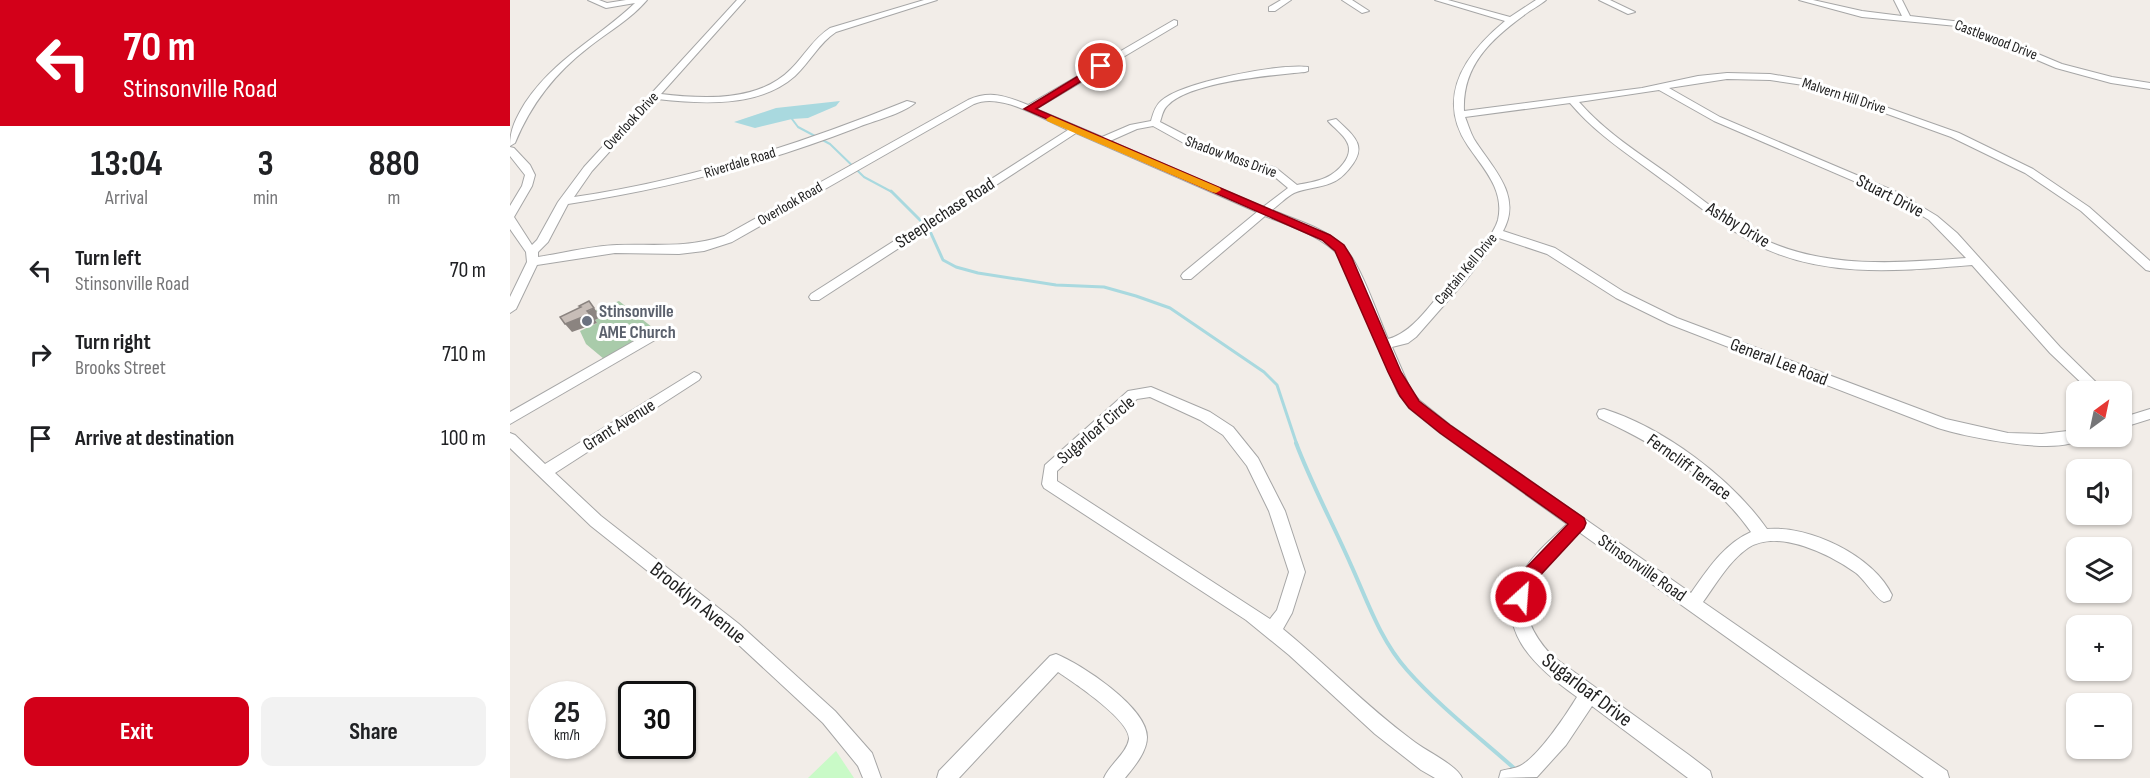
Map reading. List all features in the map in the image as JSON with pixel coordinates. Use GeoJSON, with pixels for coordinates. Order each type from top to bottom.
{"type":"FeatureCollection","features":[{"type":"Feature","properties":{"kind":"street"},"geometry":{"type":"LineString","coordinates":[[592,0],[605,3],[641,0]]}},
{"type":"Feature","properties":{"kind":"street"},"geometry":{"type":"LineString","coordinates":[[510,143],[548,78],[566,60],[623,18],[641,0]]}},
{"type":"Feature","properties":{"kind":"street","name":"Overlook Drive"},"geometry":{"type":"LineString","coordinates":[[511,305],[533,257],[563,202],[594,161],[741,0]]}},
{"type":"Feature","properties":{"kind":"street"},"geometry":{"type":"LineString","coordinates":[[655,96],[706,100],[760,90],[789,75],[820,38],[833,30],[933,0]]}},
{"type":"Feature","properties":{"kind":"street"},"geometry":{"type":"LineString","coordinates":[[1272,9],[1287,0]]}},
{"type":"Feature","properties":{"kind":"street"},"geometry":{"type":"LineString","coordinates":[[1346,0],[1365,11]]}},
{"type":"Feature","properties":{"kind":"street"},"geometry":{"type":"LineString","coordinates":[[1438,0],[1511,20]]}},
{"type":"Feature","properties":{"kind":"street","name":"Captain Kell Drive"},"geometry":{"type":"LineString","coordinates":[[1383,345],[1403,340],[1411,334],[1503,225],[1505,212],[1503,190],[1490,166],[1467,136],[1459,114],[1458,93],[1466,70],[1487,42],[1511,20],[1542,0]]}},
{"type":"Feature","properties":{"kind":"street"},"geometry":{"type":"LineString","coordinates":[[1603,0],[1631,12]]}},
{"type":"Feature","properties":{"kind":"street","name":"Castlewood Drive"},"geometry":{"type":"LineString","coordinates":[[1803,0],[1862,14],[1959,24],[2059,66],[2110,80],[2150,86]]}},
{"type":"Feature","properties":{"kind":"street"},"geometry":{"type":"LineString","coordinates":[[1898,0],[1908,18]]}},
{"type":"Feature","properties":{"kind":"street"},"geometry":{"type":"LineString","coordinates":[[605,3],[612,15],[612,25]]}},
{"type":"Feature","properties":{"kind":"street"},"geometry":{"type":"LineString","coordinates":[[1028,109],[1174,23]]}},
{"type":"Feature","properties":{"kind":"street"},"geometry":{"type":"LineString","coordinates":[[1101,141],[1134,127],[1155,123],[1164,102],[1182,93],[1230,80],[1305,69]]}},
{"type":"Feature","properties":{"kind":"street","name":"Malvern Hill Drive"},"geometry":{"type":"LineString","coordinates":[[1459,114],[1662,88],[1698,79],[1726,76],[1759,76],[1812,84],[1973,142],[2029,171],[2085,209],[2150,267]]}},
{"type":"Feature","properties":{"kind":"street","name":"Stuart Drive"},"geometry":{"type":"LineString","coordinates":[[1662,88],[1710,116],[1908,201],[1942,225],[2055,350],[2088,381]]}},
{"type":"Feature","properties":{"kind":"street","name":"Overlook Road"},"geometry":{"type":"LineString","coordinates":[[533,257],[615,249],[679,250],[704,247],[728,239],[977,99],[1001,97],[1028,109]]}},
{"type":"Feature","properties":{"kind":"street","name":"Ashby Drive"},"geometry":{"type":"LineString","coordinates":[[1571,99],[1580,111],[1604,132],[1721,218],[1748,235],[1780,250],[1826,263],[1854,267],[1976,261]]}},
{"type":"Feature","properties":{"kind":"street","name":"Riverdale Road"},"geometry":{"type":"LineString","coordinates":[[563,202],[689,178],[841,131],[910,103]]}},
{"type":"Feature","properties":{"kind":"street","name":"Stinsonville Road"},"geometry":{"type":"LineString","coordinates":[[1028,109],[1326,238],[1340,248],[1354,274],[1405,393],[1414,404],[1445,429],[1940,778]]}},
{"type":"Feature","properties":{"kind":"street"},"geometry":{"type":"LineString","coordinates":[[1187,276],[1294,188],[1335,177],[1353,157],[1356,149],[1353,140],[1333,121]]}},
{"type":"Feature","properties":{"kind":"street","name":"Shadow Moss Drive"},"geometry":{"type":"LineString","coordinates":[[1155,123],[1169,134],[1204,148],[1275,170],[1294,188]]}},
{"type":"Feature","properties":{"kind":"street","name":"Steeplechase Road"},"geometry":{"type":"LineString","coordinates":[[815,297],[1075,130]]}},
{"type":"Feature","properties":{"kind":"street"},"geometry":{"type":"LineString","coordinates":[[510,150],[526,167],[530,175],[527,186],[510,215]]}},
{"type":"Feature","properties":{"kind":"street"},"geometry":{"type":"LineString","coordinates":[[510,220],[533,257]]}},
{"type":"Feature","properties":{"kind":"street","name":"General Lee Road"},"geometry":{"type":"LineString","coordinates":[[1497,233],[1551,251],[1620,295],[1673,321],[1942,424],[1985,436],[2017,440],[2066,437]]}},
{"type":"Feature","properties":{"kind":"street"},"geometry":{"type":"LineString","coordinates":[[510,419],[651,337]]}},
{"type":"Feature","properties":{"kind":"street","name":"Grant Avenue"},"geometry":{"type":"LineString","coordinates":[[544,472],[694,377]]}},
{"type":"Feature","properties":{"kind":"street","name":"Sugarloaf Circle"},"geometry":{"type":"LineString","coordinates":[[1272,631],[1284,613],[1297,572],[1277,511],[1253,462],[1228,431],[1205,416],[1151,392],[1133,395],[1050,469],[1049,484],[1059,492],[1112,523],[1252,615],[1430,766],[1453,778]]}},
{"type":"Feature","properties":{"kind":"street","name":"Ferncliff Terrace"},"geometry":{"type":"LineString","coordinates":[[1604,414],[1627,423],[1714,480],[1734,499],[1762,535]]}},
{"type":"Feature","properties":{"kind":"street"},"geometry":{"type":"LineString","coordinates":[[2132,416],[2150,414]]}},
{"type":"Feature","properties":{"kind":"street","name":"Brooklyn Avenue"},"geometry":{"type":"LineString","coordinates":[[510,439],[629,549],[733,629],[829,717],[865,760],[872,778]]}},
{"type":"Feature","properties":{"kind":"street","name":"Sugarloaf Drive"},"geometry":{"type":"LineString","coordinates":[[1578,523],[1529,576],[1523,587],[1519,617],[1525,634],[1539,656],[1554,671],[1589,693],[1703,778]]}},
{"type":"Feature","properties":{"kind":"street"},"geometry":{"type":"LineString","coordinates":[[1693,603],[1744,542],[1762,535],[1785,535],[1811,541],[1846,559],[1873,579],[1884,595]]}},
{"type":"Feature","properties":{"kind":"street"},"geometry":{"type":"LineString","coordinates":[[946,778],[1056,662],[1067,668],[1134,722],[1138,736],[1135,746],[1113,778]]}},
{"type":"Feature","properties":{"kind":"street"},"geometry":{"type":"LineString","coordinates":[[1508,778],[1524,775],[1554,745],[1581,710],[1589,693]]}},
{"type":"Feature","properties":{"kind":"green space"},"geometry":{"type":"Polygon","coordinates":[[[619,301],[657,331],[604,359],[586,344],[580,331],[597,323],[595,320],[601,317],[596,310],[619,301]]]}},
{"type":"Feature","properties":{"kind":"green space"},"geometry":{"type":"Polygon","coordinates":[[[836,751],[854,778],[808,778],[836,751]]]}},
{"type":"Feature","properties":{"kind":"water"},"geometry":{"type":"Polygon","coordinates":[[[840,101],[836,106],[808,118],[792,119],[755,128],[734,122],[776,108],[840,101]]]}},
{"type":"Feature","properties":{"kind":"building"},"geometry":{"type":"Polygon","coordinates":[[[589,301],[594,308],[587,311],[590,314],[565,324],[560,317],[589,301]]]}},
{"type":"Feature","properties":{"kind":"waterway"},"geometry":{"type":"LineString","coordinates":[[792,119],[798,127],[830,144],[864,177],[892,192]]}},
{"type":"Feature","properties":{"kind":"waterway"},"geometry":{"type":"LineString","coordinates":[[892,192],[929,229],[943,260],[956,267],[978,273],[1056,285],[1104,287],[1170,308],[1264,372],[1277,385],[1297,445]]}},
{"type":"Feature","properties":{"kind":"waterway"},"geometry":{"type":"LineString","coordinates":[[1296,443],[1375,619],[1397,658],[1432,696],[1515,769]]}},
{"type":"Feature","properties":{"kind":"slow traffic"},"geometry":{"type":"LineString","coordinates":[[1051,119],[1216,190]]}},
{"type":"Feature","properties":{"kind":"place","name":"Stinsonville AME Church"},"geometry":{"type":"Point","coordinates":[587,321]}},
{"type":"Feature","properties":{"kind":"route"},"geometry":{"type":"LineString","coordinates":[[1101,66],[1028,109],[1326,238],[1340,248],[1347,258],[1395,372],[1405,393],[1414,404],[1445,429],[1578,523],[1529,576],[1521,597]]}}]}
